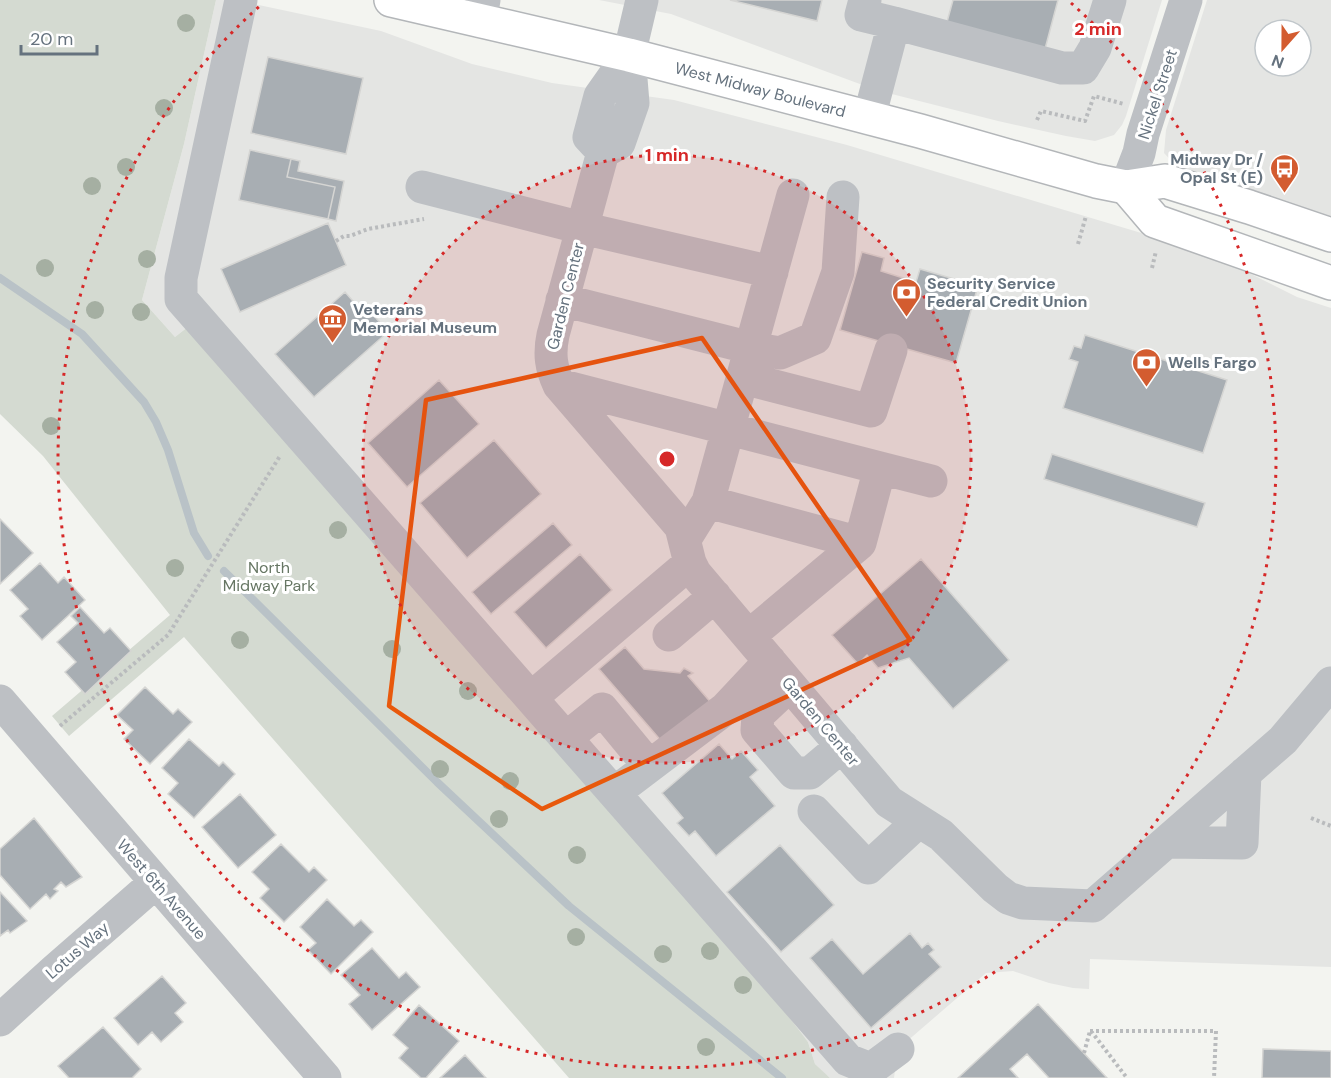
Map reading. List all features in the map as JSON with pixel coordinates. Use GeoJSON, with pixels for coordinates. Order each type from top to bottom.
{"type":"FeatureCollection","features":[{"type":"Feature","properties":{"kind":"main road","name":"West Midway Boulevard"},"geometry":{"type":"LineString","coordinates":[[391,0],[482,10],[629,55],[1096,181],[1126,187],[1165,181],[1331,235]]}},
{"type":"Feature","properties":{"kind":"main road"},"geometry":{"type":"LineString","coordinates":[[1126,187],[1155,221],[1161,224],[1331,283]]}},
{"type":"Feature","properties":{"kind":"street"},"geometry":{"type":"LineString","coordinates":[[241,0],[181,278],[181,298],[848,1060],[871,1069],[898,1049]]}},
{"type":"Feature","properties":{"kind":"street","name":"Garden Center"},"geometry":{"type":"LineString","coordinates":[[642,0],[629,55],[633,103],[619,142],[603,152],[552,335],[550,356],[554,374],[559,385],[681,527],[695,573],[889,802],[941,835],[1008,898],[1023,903],[1093,906],[1283,740],[1331,683]]}},
{"type":"Feature","properties":{"kind":"street"},"geometry":{"type":"LineString","coordinates":[[865,0],[861,15],[909,17],[1062,68],[1083,68],[1095,48],[1110,0]]}},
{"type":"Feature","properties":{"kind":"street","name":"Nickel Street"},"geometry":{"type":"LineString","coordinates":[[1126,187],[1139,153],[1186,0]]}},
{"type":"Feature","properties":{"kind":"street"},"geometry":{"type":"LineString","coordinates":[[869,118],[909,17]]}},
{"type":"Feature","properties":{"kind":"street"},"geometry":{"type":"LineString","coordinates":[[531,698],[687,551],[708,502],[793,195]]}},
{"type":"Feature","properties":{"kind":"street"},"geometry":{"type":"LineString","coordinates":[[747,363],[780,353],[816,338],[838,272],[843,197]]}},
{"type":"Feature","properties":{"kind":"street"},"geometry":{"type":"LineString","coordinates":[[423,203],[582,228],[772,272]]}},
{"type":"Feature","properties":{"kind":"street"},"geometry":{"type":"LineString","coordinates":[[562,300],[747,363],[872,411],[891,350]]}},
{"type":"Feature","properties":{"kind":"street"},"geometry":{"type":"LineString","coordinates":[[559,385],[932,481]]}},
{"type":"Feature","properties":{"kind":"street"},"geometry":{"type":"LineString","coordinates":[[748,636],[860,543],[880,468]]}},
{"type":"Feature","properties":{"kind":"street"},"geometry":{"type":"LineString","coordinates":[[708,502],[860,543]]}},
{"type":"Feature","properties":{"kind":"street"},"geometry":{"type":"LineString","coordinates":[[669,635],[715,596]]}},
{"type":"Feature","properties":{"kind":"street"},"geometry":{"type":"LineString","coordinates":[[780,673],[758,715],[757,730],[794,773],[810,773],[842,746]]}},
{"type":"Feature","properties":{"kind":"street"},"geometry":{"type":"LineString","coordinates":[[614,793],[725,709],[780,673]]}},
{"type":"Feature","properties":{"kind":"street","name":"West 6th Avenue"},"geometry":{"type":"LineString","coordinates":[[0,701],[325,1078]]}},
{"type":"Feature","properties":{"kind":"street"},"geometry":{"type":"LineString","coordinates":[[566,738],[602,709],[649,766]]}},
{"type":"Feature","properties":{"kind":"street"},"geometry":{"type":"LineString","coordinates":[[1167,842],[1242,843],[1245,773]]}},
{"type":"Feature","properties":{"kind":"street"},"geometry":{"type":"LineString","coordinates":[[814,811],[868,868],[919,821]]}},
{"type":"Feature","properties":{"kind":"street","name":"Lotus Way"},"geometry":{"type":"LineString","coordinates":[[0,1020],[156,882]]}},
{"type":"Feature","properties":{"kind":"path"},"geometry":{"type":"LineString","coordinates":[[1037,120],[1041,111],[1085,121],[1094,96],[1125,104]]}},
{"type":"Feature","properties":{"kind":"path"},"geometry":{"type":"LineString","coordinates":[[336,242],[344,236],[368,229],[423,203]]}},
{"type":"Feature","properties":{"kind":"path"},"geometry":{"type":"LineString","coordinates":[[1078,244],[1086,216]]}},
{"type":"Feature","properties":{"kind":"path"},"geometry":{"type":"LineString","coordinates":[[38,745],[168,635],[277,461],[298,432]]}},
{"type":"Feature","properties":{"kind":"path"},"geometry":{"type":"LineString","coordinates":[[1311,818],[1331,826]]}},
{"type":"Feature","properties":{"kind":"path"},"geometry":{"type":"LineString","coordinates":[[1084,1053],[1090,1031]]}},
{"type":"Feature","properties":{"kind":"path"},"geometry":{"type":"LineString","coordinates":[[1090,1031],[1127,1078]]}},
{"type":"Feature","properties":{"kind":"path"},"geometry":{"type":"LineString","coordinates":[[1090,1031],[1216,1031],[1214,1078]]}},
{"type":"Feature","properties":{"kind":"highlighted area"},"geometry":{"type":"Polygon","coordinates":[[[702,338],[910,640],[542,809],[389,706],[426,400],[702,338]]]}},
{"type":"Feature","properties":{"kind":"shaded area"},"geometry":{"type":"Polygon","coordinates":[[[216,0],[235,0],[381,31],[472,64],[552,83],[674,100],[847,145],[1158,238],[1235,266],[1297,297],[1331,308],[1331,967],[1090,959],[1089,989],[1049,983],[1013,971],[986,973],[898,1049],[894,1078],[830,1078],[824,1073],[815,1064],[808,1042],[189,326],[175,337],[142,300],[184,144],[216,0]]]}},
{"type":"Feature","properties":{"kind":"shaded area"},"geometry":{"type":"Polygon","coordinates":[[[599,0],[1162,0],[1122,125],[1114,135],[1095,141],[998,121],[876,90],[671,14],[599,0]]]}},
{"type":"Feature","properties":{"kind":"shaded area"},"geometry":{"type":"Polygon","coordinates":[[[1207,0],[1331,0],[1331,220],[1181,171],[1164,153],[1166,130],[1207,0]]]}},
{"type":"Feature","properties":{"kind":"green space","name":"North Midway Park"},"geometry":{"type":"Polygon","coordinates":[[[0,0],[216,0],[184,144],[142,300],[175,337],[189,326],[782,1008],[808,1042],[815,1064],[830,1078],[569,1078],[184,637],[69,736],[52,716],[170,615],[43,456],[0,414],[0,0]]]}},
{"type":"Feature","properties":{"kind":"building"},"geometry":{"type":"Polygon","coordinates":[[[730,0],[822,0],[817,21],[730,0]]]}},
{"type":"Feature","properties":{"kind":"building"},"geometry":{"type":"Polygon","coordinates":[[[953,0],[1058,0],[1045,49],[947,22],[953,0]]]}},
{"type":"Feature","properties":{"kind":"building"},"geometry":{"type":"Polygon","coordinates":[[[268,57],[363,78],[346,154],[251,133],[268,57]]]}},
{"type":"Feature","properties":{"kind":"building"},"geometry":{"type":"Polygon","coordinates":[[[250,150],[291,159],[287,177],[335,187],[328,219],[239,200],[250,150]]]}},
{"type":"Feature","properties":{"kind":"building"},"geometry":{"type":"Polygon","coordinates":[[[291,159],[300,161],[298,171],[344,181],[336,221],[328,219],[335,187],[287,177],[291,159]]]}},
{"type":"Feature","properties":{"kind":"building"},"geometry":{"type":"Polygon","coordinates":[[[328,223],[346,265],[240,312],[221,269],[328,223]]]}},
{"type":"Feature","properties":{"kind":"building","name":"Security Service Federal Credit Union"},"geometry":{"type":"Polygon","coordinates":[[[862,252],[884,258],[881,271],[916,282],[920,269],[978,286],[956,363],[840,330],[862,252]]]}},
{"type":"Feature","properties":{"kind":"building","name":"Veterans Memorial Museum"},"geometry":{"type":"Polygon","coordinates":[[[345,292],[359,308],[364,304],[388,332],[314,397],[275,354],[345,292]]]}},
{"type":"Feature","properties":{"kind":"building","name":"Wells Fargo"},"geometry":{"type":"Polygon","coordinates":[[[1085,335],[1227,380],[1203,453],[1063,408],[1078,362],[1069,359],[1074,346],[1081,348],[1085,335]]]}},
{"type":"Feature","properties":{"kind":"building"},"geometry":{"type":"Polygon","coordinates":[[[439,380],[479,424],[407,487],[368,443],[439,380]]]}},
{"type":"Feature","properties":{"kind":"building"},"geometry":{"type":"Polygon","coordinates":[[[494,440],[541,494],[467,558],[420,503],[494,440]]]}},
{"type":"Feature","properties":{"kind":"building"},"geometry":{"type":"Polygon","coordinates":[[[1052,454],[1205,503],[1197,527],[1044,479],[1052,454]]]}},
{"type":"Feature","properties":{"kind":"building"},"geometry":{"type":"Polygon","coordinates":[[[0,519],[33,553],[0,584],[0,519]]]}},
{"type":"Feature","properties":{"kind":"building"},"geometry":{"type":"Polygon","coordinates":[[[553,523],[572,545],[491,614],[472,592],[553,523]]]}},
{"type":"Feature","properties":{"kind":"building"},"geometry":{"type":"Polygon","coordinates":[[[580,554],[612,590],[546,648],[514,612],[580,554]]]}},
{"type":"Feature","properties":{"kind":"building"},"geometry":{"type":"Polygon","coordinates":[[[921,559],[1009,660],[953,709],[909,658],[878,668],[867,655],[858,664],[832,635],[921,559]]]}},
{"type":"Feature","properties":{"kind":"building"},"geometry":{"type":"Polygon","coordinates":[[[40,563],[58,583],[64,577],[85,600],[42,640],[20,616],[28,609],[10,590],[40,563]]]}},
{"type":"Feature","properties":{"kind":"building"},"geometry":{"type":"Polygon","coordinates":[[[80,607],[104,633],[110,628],[131,651],[85,694],[65,672],[76,662],[57,642],[78,623],[71,616],[80,607]]]}},
{"type":"Feature","properties":{"kind":"building"},"geometry":{"type":"Polygon","coordinates":[[[625,647],[644,669],[680,673],[684,668],[693,673],[688,676],[713,705],[663,743],[599,669],[625,647]]]}},
{"type":"Feature","properties":{"kind":"building"},"geometry":{"type":"Polygon","coordinates":[[[145,687],[173,714],[178,709],[192,722],[150,764],[124,739],[133,730],[117,715],[145,687]]]}},
{"type":"Feature","properties":{"kind":"building"},"geometry":{"type":"Polygon","coordinates":[[[189,739],[219,766],[223,762],[235,774],[194,818],[168,794],[178,783],[162,768],[189,739]]]}},
{"type":"Feature","properties":{"kind":"building"},"geometry":{"type":"Polygon","coordinates":[[[719,744],[732,759],[741,751],[758,770],[750,777],[775,806],[716,856],[695,831],[689,836],[677,823],[683,818],[662,793],[719,744]]]}},
{"type":"Feature","properties":{"kind":"building"},"geometry":{"type":"Polygon","coordinates":[[[240,794],[276,835],[238,868],[202,827],[240,794]]]}},
{"type":"Feature","properties":{"kind":"building"},"geometry":{"type":"Polygon","coordinates":[[[34,818],[82,877],[66,887],[61,882],[54,889],[58,891],[50,899],[46,894],[30,909],[0,875],[0,849],[34,818]]]}},
{"type":"Feature","properties":{"kind":"building"},"geometry":{"type":"Polygon","coordinates":[[[281,844],[309,872],[314,867],[327,880],[284,922],[260,898],[269,889],[252,872],[281,844]]]}},
{"type":"Feature","properties":{"kind":"building"},"geometry":{"type":"Polygon","coordinates":[[[780,845],[834,905],[781,952],[727,892],[780,845]]]}},
{"type":"Feature","properties":{"kind":"building"},"geometry":{"type":"Polygon","coordinates":[[[0,892],[27,921],[10,933],[8,930],[0,936],[0,892]]]}},
{"type":"Feature","properties":{"kind":"building"},"geometry":{"type":"Polygon","coordinates":[[[327,899],[354,926],[361,920],[373,932],[331,974],[308,950],[316,943],[300,927],[327,899]]]}},
{"type":"Feature","properties":{"kind":"building"},"geometry":{"type":"Polygon","coordinates":[[[910,933],[922,948],[928,943],[934,950],[929,954],[941,967],[871,1028],[810,958],[832,939],[863,974],[910,933]]]}},
{"type":"Feature","properties":{"kind":"building"},"geometry":{"type":"Polygon","coordinates":[[[372,948],[399,978],[406,972],[420,987],[372,1030],[349,1004],[360,995],[341,975],[372,948]]]}},
{"type":"Feature","properties":{"kind":"building"},"geometry":{"type":"Polygon","coordinates":[[[162,976],[186,1003],[175,1013],[183,1022],[161,1042],[152,1032],[138,1045],[114,1018],[162,976]]]}},
{"type":"Feature","properties":{"kind":"building"},"geometry":{"type":"Polygon","coordinates":[[[1038,1004],[1107,1078],[1049,1078],[1027,1054],[1010,1069],[1018,1078],[958,1078],[1038,1004]]]}},
{"type":"Feature","properties":{"kind":"building"},"geometry":{"type":"Polygon","coordinates":[[[419,1005],[459,1041],[426,1078],[421,1078],[399,1058],[408,1048],[393,1035],[419,1005]]]}},
{"type":"Feature","properties":{"kind":"building"},"geometry":{"type":"Polygon","coordinates":[[[103,1027],[141,1069],[132,1078],[69,1078],[58,1066],[103,1027]]]}},
{"type":"Feature","properties":{"kind":"building"},"geometry":{"type":"Polygon","coordinates":[[[1263,1049],[1331,1051],[1331,1078],[1262,1078],[1263,1049]]]}},
{"type":"Feature","properties":{"kind":"building"},"geometry":{"type":"Polygon","coordinates":[[[465,1055],[486,1078],[440,1078],[465,1055]]]}},
{"type":"Feature","properties":{"kind":"waterway"},"geometry":{"type":"LineString","coordinates":[[0,278],[82,334],[144,402],[168,450],[194,533],[208,556]]}},
{"type":"Feature","properties":{"kind":"waterway"},"geometry":{"type":"LineString","coordinates":[[224,571],[437,782],[569,906],[782,1078]]}},
{"type":"Feature","properties":{"kind":"place","name":"Midway Dr / Opal St (E)"},"geometry":{"type":"Point","coordinates":[1284,194]}},
{"type":"Feature","properties":{"kind":"place","name":"Security Service Federal Credit Union"},"geometry":{"type":"Point","coordinates":[906,318]}},
{"type":"Feature","properties":{"kind":"place","name":"Veterans Memorial Museum"},"geometry":{"type":"Point","coordinates":[332,344]}},
{"type":"Feature","properties":{"kind":"place","name":"Wells Fargo"},"geometry":{"type":"Point","coordinates":[1147,388]}}]}
